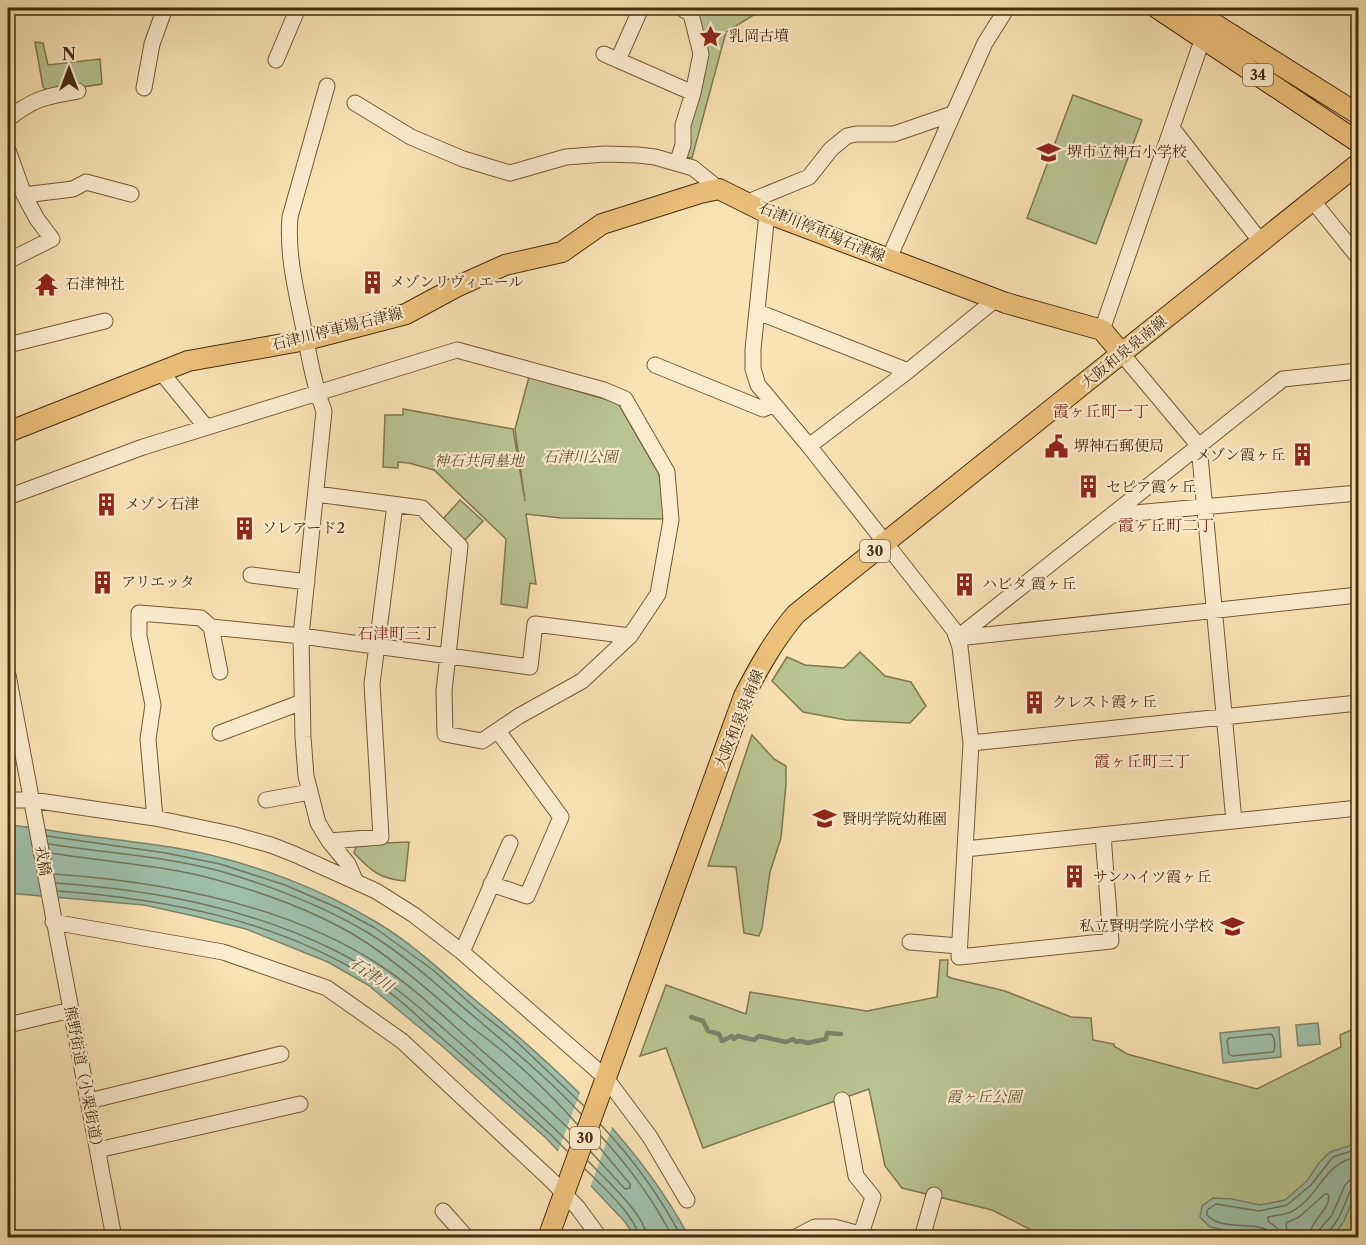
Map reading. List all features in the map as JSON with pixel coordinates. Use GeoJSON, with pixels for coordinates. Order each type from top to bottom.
{"type":"FeatureCollection","features":[{"type":"Feature","properties":{"kind":"main road","name":"34"},"geometry":{"type":"LineString","coordinates":[[1157,8],[1359,142]]}},
{"type":"Feature","properties":{"kind":"main road","name":"34"},"geometry":{"type":"LineString","coordinates":[[1189,8],[1359,114]]}},
{"type":"Feature","properties":{"kind":"main road","name":"大阪和泉泉南線"},"geometry":{"type":"LineString","coordinates":[[548,1238],[744,696],[766,653],[796,614],[1359,164]]}},
{"type":"Feature","properties":{"kind":"main road","name":"石津川停車場石津線"},"geometry":{"type":"LineString","coordinates":[[8,432],[188,361],[306,340],[406,314],[505,265],[562,252],[602,224],[719,189],[767,213],[996,299],[1102,330]]}},
{"type":"Feature","properties":{"kind":"main road"},"geometry":{"type":"LineString","coordinates":[[1102,330],[1122,354]]}},
{"type":"Feature","properties":{"kind":"street"},"geometry":{"type":"LineString","coordinates":[[144,88],[152,44],[165,8]]}},
{"type":"Feature","properties":{"kind":"street"},"geometry":{"type":"LineString","coordinates":[[276,60],[298,8]]}},
{"type":"Feature","properties":{"kind":"street"},"geometry":{"type":"LineString","coordinates":[[641,8],[611,57],[693,93]]}},
{"type":"Feature","properties":{"kind":"street"},"geometry":{"type":"LineString","coordinates":[[677,163],[683,145],[683,124],[693,93],[701,54],[691,14],[681,8]]}},
{"type":"Feature","properties":{"kind":"street"},"geometry":{"type":"LineString","coordinates":[[889,258],[985,43],[1007,8]]}},
{"type":"Feature","properties":{"kind":"street"},"geometry":{"type":"LineString","coordinates":[[1102,330],[1199,49],[1206,40]]}},
{"type":"Feature","properties":{"kind":"street"},"geometry":{"type":"LineString","coordinates":[[327,86],[290,217],[288,232],[290,258],[306,340],[317,392],[324,411],[301,636],[302,702],[306,776],[318,824],[348,864],[355,880]]}},
{"type":"Feature","properties":{"kind":"street"},"geometry":{"type":"LineString","coordinates":[[8,119],[26,105],[49,95],[78,91]]}},
{"type":"Feature","properties":{"kind":"street"},"geometry":{"type":"LineString","coordinates":[[355,103],[411,137],[463,159],[510,173],[566,157],[605,154],[638,155],[693,168],[719,189]]}},
{"type":"Feature","properties":{"kind":"street"},"geometry":{"type":"LineString","coordinates":[[748,202],[809,177],[831,149],[847,136],[894,134],[952,114]]}},
{"type":"Feature","properties":{"kind":"street"},"geometry":{"type":"LineString","coordinates":[[1172,128],[1261,242]]}},
{"type":"Feature","properties":{"kind":"street"},"geometry":{"type":"LineString","coordinates":[[8,150],[24,195],[37,219],[52,239],[8,261]]}},
{"type":"Feature","properties":{"kind":"street"},"geometry":{"type":"LineString","coordinates":[[24,195],[73,189],[86,182],[131,194]]}},
{"type":"Feature","properties":{"kind":"street"},"geometry":{"type":"LineString","coordinates":[[1312,200],[1359,257]]}},
{"type":"Feature","properties":{"kind":"street"},"geometry":{"type":"LineString","coordinates":[[767,213],[753,369],[758,385],[954,630],[960,647],[971,743],[958,957],[1111,941],[1103,835]]}},
{"type":"Feature","properties":{"kind":"street"},"geometry":{"type":"LineString","coordinates":[[809,446],[908,371],[996,299]]}},
{"type":"Feature","properties":{"kind":"street"},"geometry":{"type":"LineString","coordinates":[[758,312],[908,371]]}},
{"type":"Feature","properties":{"kind":"street"},"geometry":{"type":"LineString","coordinates":[[8,345],[105,321]]}},
{"type":"Feature","properties":{"kind":"street"},"geometry":{"type":"LineString","coordinates":[[8,497],[143,447],[457,350],[604,390],[625,399],[667,472],[671,520],[658,594],[630,636],[582,681],[519,716],[482,741],[446,734],[444,691],[460,546],[422,508],[316,494]]}},
{"type":"Feature","properties":{"kind":"street"},"geometry":{"type":"LineString","coordinates":[[1122,354],[1199,446],[1234,821]]}},
{"type":"Feature","properties":{"kind":"street"},"geometry":{"type":"LineString","coordinates":[[655,365],[763,409],[773,405]]}},
{"type":"Feature","properties":{"kind":"street"},"geometry":{"type":"LineString","coordinates":[[957,638],[1282,379],[1359,371]]}},
{"type":"Feature","properties":{"kind":"street"},"geometry":{"type":"LineString","coordinates":[[161,372],[206,427]]}},
{"type":"Feature","properties":{"kind":"street"},"geometry":{"type":"LineString","coordinates":[[1112,515],[1359,493]]}},
{"type":"Feature","properties":{"kind":"street"},"geometry":{"type":"LineString","coordinates":[[329,841],[381,837],[372,684],[395,505]]}},
{"type":"Feature","properties":{"kind":"street"},"geometry":{"type":"LineString","coordinates":[[251,575],[307,582]]}},
{"type":"Feature","properties":{"kind":"street"},"geometry":{"type":"LineString","coordinates":[[957,638],[1359,595]]}},
{"type":"Feature","properties":{"kind":"street"},"geometry":{"type":"LineString","coordinates":[[155,818],[148,739],[153,705],[139,636],[140,613],[201,618],[211,627],[301,636],[530,667],[535,624],[630,636]]}},
{"type":"Feature","properties":{"kind":"street"},"geometry":{"type":"LineString","coordinates":[[211,627],[220,672]]}},
{"type":"Feature","properties":{"kind":"street"},"geometry":{"type":"LineString","coordinates":[[8,675],[33,806]]}},
{"type":"Feature","properties":{"kind":"street"},"geometry":{"type":"LineString","coordinates":[[220,732],[302,702]]}},
{"type":"Feature","properties":{"kind":"street"},"geometry":{"type":"LineString","coordinates":[[971,743],[1359,703]]}},
{"type":"Feature","properties":{"kind":"street"},"geometry":{"type":"LineString","coordinates":[[491,884],[527,896],[561,816],[498,731]]}},
{"type":"Feature","properties":{"kind":"street"},"geometry":{"type":"LineString","coordinates":[[266,800],[310,792]]}},
{"type":"Feature","properties":{"kind":"street"},"geometry":{"type":"LineString","coordinates":[[8,800],[33,806],[155,818],[271,845],[355,880],[414,915],[462,952],[604,1086],[650,1137],[687,1200]]}},
{"type":"Feature","properties":{"kind":"street","name":"戎橋"},"geometry":{"type":"LineString","coordinates":[[33,806],[53,916]]}},
{"type":"Feature","properties":{"kind":"street"},"geometry":{"type":"LineString","coordinates":[[965,849],[1359,808]]}},
{"type":"Feature","properties":{"kind":"street"},"geometry":{"type":"LineString","coordinates":[[462,952],[510,843]]}},
{"type":"Feature","properties":{"kind":"street"},"geometry":{"type":"LineString","coordinates":[[53,916],[223,952],[327,988],[402,1041],[566,1188],[600,1238]]}},
{"type":"Feature","properties":{"kind":"street","name":"熊野街道（小栗街道）"},"geometry":{"type":"LineString","coordinates":[[53,916],[114,1238]]}},
{"type":"Feature","properties":{"kind":"street"},"geometry":{"type":"LineString","coordinates":[[910,942],[959,946]]}},
{"type":"Feature","properties":{"kind":"street"},"geometry":{"type":"LineString","coordinates":[[8,1024],[71,1010]]}},
{"type":"Feature","properties":{"kind":"street"},"geometry":{"type":"LineString","coordinates":[[89,1101],[281,1054]]}},
{"type":"Feature","properties":{"kind":"street"},"geometry":{"type":"LineString","coordinates":[[794,1238],[815,1227],[834,1227],[867,1236],[873,1197],[856,1176],[842,1100]]}},
{"type":"Feature","properties":{"kind":"street"},"geometry":{"type":"LineString","coordinates":[[98,1150],[300,1104]]}},
{"type":"Feature","properties":{"kind":"street"},"geometry":{"type":"LineString","coordinates":[[922,1238],[934,1195]]}},
{"type":"Feature","properties":{"kind":"street"},"geometry":{"type":"LineString","coordinates":[[443,1211],[467,1238]]}},
{"type":"Feature","properties":{"kind":"green space"},"geometry":{"type":"Polygon","coordinates":[[[693,8],[765,8],[726,32],[692,158],[686,157],[691,142],[687,129],[706,55],[698,11],[693,8]]]}},
{"type":"Feature","properties":{"kind":"green space"},"geometry":{"type":"Polygon","coordinates":[[[35,42],[43,43],[48,65],[100,59],[102,84],[50,92],[43,87],[35,42]]]}},
{"type":"Feature","properties":{"kind":"green space"},"geometry":{"type":"Polygon","coordinates":[[[1073,95],[1142,120],[1096,244],[1027,218],[1073,95]]]}},
{"type":"Feature","properties":{"kind":"green space"},"geometry":{"type":"Polygon","coordinates":[[[529,377],[618,403],[659,474],[665,519],[561,518],[526,514],[536,584],[530,583],[527,608],[501,604],[506,539],[434,470],[398,462],[398,468],[383,467],[385,415],[403,415],[403,409],[513,429],[525,501],[515,429],[529,377]]]}},
{"type":"Feature","properties":{"kind":"green space"},"geometry":{"type":"Polygon","coordinates":[[[460,500],[483,521],[465,540],[442,520],[460,500]]]}},
{"type":"Feature","properties":{"kind":"green space"},"geometry":{"type":"Polygon","coordinates":[[[860,652],[885,676],[911,682],[926,706],[910,723],[846,720],[803,712],[772,681],[787,657],[805,665],[844,668],[860,652]]]}},
{"type":"Feature","properties":{"kind":"green space"},"geometry":{"type":"Polygon","coordinates":[[[752,735],[774,759],[786,766],[781,838],[770,872],[759,936],[744,933],[736,867],[708,866],[752,735]]]}},
{"type":"Feature","properties":{"kind":"green space"},"geometry":{"type":"Polygon","coordinates":[[[409,842],[405,881],[376,873],[354,853],[357,844],[409,842]]]}},
{"type":"Feature","properties":{"kind":"green space","name":"霞ヶ丘公園"},"geometry":{"type":"Polygon","coordinates":[[[940,960],[948,960],[947,976],[951,978],[1005,991],[1071,1017],[1091,1018],[1093,1040],[1114,1044],[1127,1054],[1257,1089],[1341,1047],[1340,1035],[1358,1027],[1358,1237],[1045,1237],[992,1210],[902,1188],[885,1166],[869,1089],[703,1148],[666,1048],[640,1056],[666,985],[746,1014],[750,992],[867,1011],[937,997],[940,960]]]}},
{"type":"Feature","properties":{"kind":"water","name":"石津川"},"geometry":{"type":"Polygon","coordinates":[[[8,825],[189,850],[222,858],[301,885],[340,902],[391,931],[516,1034],[599,1113],[647,1172],[689,1237],[635,1237],[625,1222],[546,1138],[442,1046],[368,985],[328,962],[246,929],[144,905],[8,893],[8,825]]]}},
{"type":"Feature","properties":{"kind":"water"},"geometry":{"type":"Polygon","coordinates":[[[1318,1023],[1320,1044],[1298,1046],[1296,1025],[1318,1023]]]}},
{"type":"Feature","properties":{"kind":"water"},"geometry":{"type":"Polygon","coordinates":[[[1279,1027],[1281,1057],[1223,1063],[1220,1033],[1279,1027]]]}},
{"type":"Feature","properties":{"kind":"water"},"geometry":{"type":"Polygon","coordinates":[[[1358,1143],[1358,1187],[1344,1221],[1336,1233],[1325,1237],[1273,1237],[1260,1233],[1240,1233],[1210,1227],[1200,1217],[1202,1206],[1213,1198],[1232,1199],[1260,1205],[1285,1200],[1307,1181],[1330,1152],[1358,1143]]]}},
{"type":"Feature","properties":{"kind":"pier"},"geometry":{"type":"Polygon","coordinates":[[[581,1090],[613,1124],[590,1188],[557,1154],[581,1090]]]}},
{"type":"Feature","properties":{"kind":"waterway"},"geometry":{"type":"LineString","coordinates":[[691,1017],[703,1021],[708,1031],[719,1034],[722,1041],[732,1036],[734,1039],[738,1036],[754,1040],[759,1036],[786,1042],[793,1039],[796,1042],[808,1043],[826,1039],[827,1033],[841,1034]]}},
{"type":"Feature","properties":{"kind":"place","name":"乳岡古墳"},"geometry":{"type":"Point","coordinates":[711,36]}},
{"type":"Feature","properties":{"kind":"place","name":"堺市立神石小学校"},"geometry":{"type":"Point","coordinates":[1049,152]}},
{"type":"Feature","properties":{"kind":"place","name":"メゾンリヴィエール"},"geometry":{"type":"Point","coordinates":[372,282]}},
{"type":"Feature","properties":{"kind":"place","name":"石津神社"},"geometry":{"type":"Point","coordinates":[47,284]}},
{"type":"Feature","properties":{"kind":"place","name":"堺神石郵便局"},"geometry":{"type":"Point","coordinates":[1056,446]}},
{"type":"Feature","properties":{"kind":"place","name":"メゾン霞ヶ丘"},"geometry":{"type":"Point","coordinates":[1303,455]}},
{"type":"Feature","properties":{"kind":"place","name":"セピア霞ヶ丘"},"geometry":{"type":"Point","coordinates":[1088,487]}},
{"type":"Feature","properties":{"kind":"place","name":"メゾン石津"},"geometry":{"type":"Point","coordinates":[107,504]}},
{"type":"Feature","properties":{"kind":"place","name":"ソレアード2"},"geometry":{"type":"Point","coordinates":[244,528]}},
{"type":"Feature","properties":{"kind":"place","name":"アリエッタ"},"geometry":{"type":"Point","coordinates":[103,582]}},
{"type":"Feature","properties":{"kind":"place","name":"ハビタ 霞ヶ丘"},"geometry":{"type":"Point","coordinates":[964,584]}},
{"type":"Feature","properties":{"kind":"place","name":"クレスト霞ヶ丘"},"geometry":{"type":"Point","coordinates":[1034,702]}},
{"type":"Feature","properties":{"kind":"place","name":"賢明学院幼稚園"},"geometry":{"type":"Point","coordinates":[824,819]}},
{"type":"Feature","properties":{"kind":"place","name":"サンハイツ霞ヶ丘"},"geometry":{"type":"Point","coordinates":[1075,877]}},
{"type":"Feature","properties":{"kind":"place","name":"私立賢明学院小学校"},"geometry":{"type":"Point","coordinates":[1232,926]}},
{"type":"Feature","properties":{"kind":"district","name":"霞ヶ丘町一丁"},"geometry":{"type":"Point","coordinates":[1101,411]}},
{"type":"Feature","properties":{"kind":"district","name":"霞ヶ丘町二丁"},"geometry":{"type":"Point","coordinates":[1166,525]}},
{"type":"Feature","properties":{"kind":"district","name":"石津町三丁"},"geometry":{"type":"Point","coordinates":[397,633]}},
{"type":"Feature","properties":{"kind":"district","name":"霞ヶ丘町三丁"},"geometry":{"type":"Point","coordinates":[1142,761]}},
{"type":"Feature","properties":{"kind":"park label","name":"石津川公園"},"geometry":{"type":"Point","coordinates":[580,457]}},
{"type":"Feature","properties":{"kind":"park label","name":"神石共同墓地"},"geometry":{"type":"Point","coordinates":[479,461]}}]}
